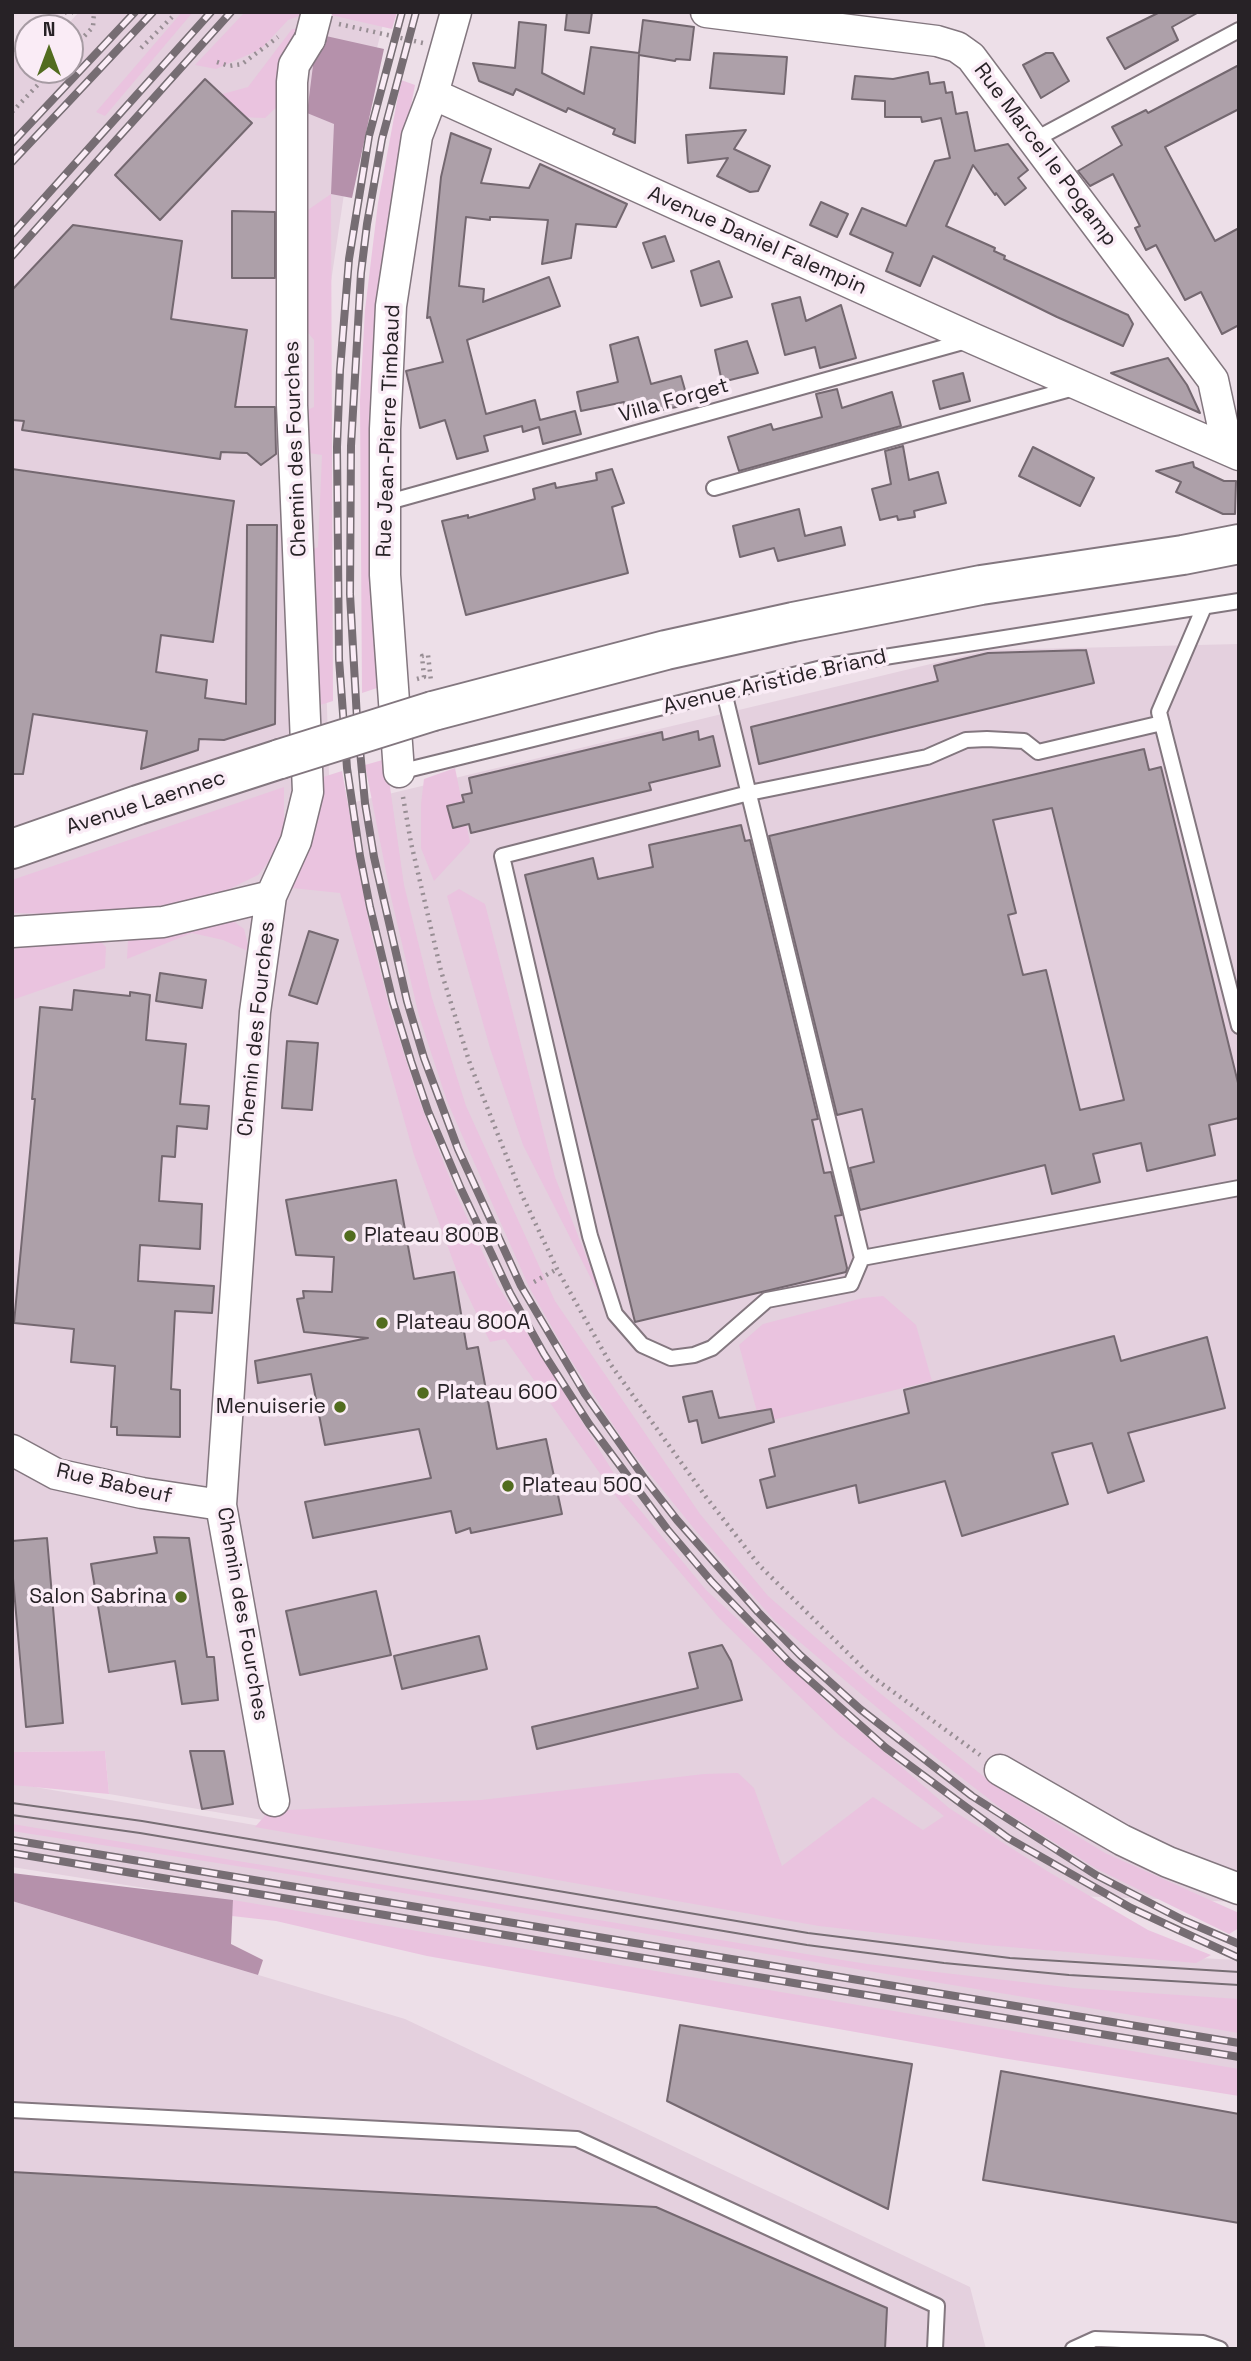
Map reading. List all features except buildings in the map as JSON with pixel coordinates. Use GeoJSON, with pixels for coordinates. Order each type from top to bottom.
{"type":"FeatureCollection","features":[{"type":"Feature","properties":{"kind":"main road"},"geometry":{"type":"LineString","coordinates":[[429,691],[627,660],[793,622],[981,585],[1239,544]]}},
{"type":"Feature","properties":{"kind":"main road","name":"Avenue Laennec"},"geometry":{"type":"LineString","coordinates":[[12,849],[280,759],[429,691]]}},
{"type":"Feature","properties":{"kind":"street","name":"Rue Jean-Pierre Timbaud"},"geometry":{"type":"LineString","coordinates":[[399,772],[388,635],[385,503],[385,429],[391,306],[417,136],[433,94],[456,12]]}},
{"type":"Feature","properties":{"kind":"street","name":"Rue Marcel le Pogamp"},"geometry":{"type":"LineString","coordinates":[[706,12],[937,41],[957,47],[971,57],[1213,380],[1233,452]]}},
{"type":"Feature","properties":{"kind":"street","name":"Chemin des Fourches"},"geometry":{"type":"LineString","coordinates":[[274,1801],[221,1505],[255,1012],[271,896],[296,841],[309,792],[292,405],[292,82],[294,65],[314,26]]}},
{"type":"Feature","properties":{"kind":"street","name":"Avenue Daniel Falempin"},"geometry":{"type":"LineString","coordinates":[[433,94],[974,339],[1233,452]]}},
{"type":"Feature","properties":{"kind":"street"},"geometry":{"type":"LineString","coordinates":[[12,932],[163,922],[271,896]]}},
{"type":"Feature","properties":{"kind":"street","name":"Rue Babeuf"},"geometry":{"type":"LineString","coordinates":[[12,1450],[56,1474],[142,1493],[221,1505]]}},
{"type":"Feature","properties":{"kind":"street"},"geometry":{"type":"LineString","coordinates":[[1000,1770],[1122,1840],[1168,1862],[1239,1889]]}},
{"type":"Feature","properties":{"kind":"lane"},"geometry":{"type":"LineString","coordinates":[[1034,140],[1239,30]]}},
{"type":"Feature","properties":{"kind":"lane","name":"Villa Forget"},"geometry":{"type":"LineString","coordinates":[[385,503],[974,339]]}},
{"type":"Feature","properties":{"kind":"lane"},"geometry":{"type":"LineString","coordinates":[[714,488],[1082,385]]}},
{"type":"Feature","properties":{"kind":"lane","name":"Avenue Aristide Briand"},"geometry":{"type":"LineString","coordinates":[[399,772],[834,665],[1239,601]]}},
{"type":"Feature","properties":{"kind":"lane"},"geometry":{"type":"LineString","coordinates":[[1204,607],[1159,712],[1239,1026]]}},
{"type":"Feature","properties":{"kind":"lane"},"geometry":{"type":"LineString","coordinates":[[724,692],[749,793],[862,1258],[851,1284],[767,1300],[712,1348],[694,1355],[670,1358],[642,1345],[615,1314],[590,1237],[502,856],[749,793],[927,757],[966,740],[1024,741],[1038,752],[1162,723]]}},
{"type":"Feature","properties":{"kind":"lane"},"geometry":{"type":"LineString","coordinates":[[862,1258],[1239,1188]]}},
{"type":"Feature","properties":{"kind":"lane"},"geometry":{"type":"LineString","coordinates":[[12,2110],[577,2139],[937,2306],[936,2349]]}},
{"type":"Feature","properties":{"kind":"lane"},"geometry":{"type":"LineString","coordinates":[[1073,2349],[1095,2339],[1203,2343],[1220,2349]]}},
{"type":"Feature","properties":{"kind":"path"},"geometry":{"type":"LineString","coordinates":[[84,36],[93,27],[94,12]]}},
{"type":"Feature","properties":{"kind":"path"},"geometry":{"type":"LineString","coordinates":[[141,48],[172,17]]}},
{"type":"Feature","properties":{"kind":"path"},"geometry":{"type":"LineString","coordinates":[[12,112],[39,84]]}},
{"type":"Feature","properties":{"kind":"path"},"geometry":{"type":"LineString","coordinates":[[428,655],[429,691],[422,656],[428,655]]}},
{"type":"Feature","properties":{"kind":"path"},"geometry":{"type":"LineString","coordinates":[[534,1282],[557,1269]]}},
{"type":"Feature","properties":{"kind":"shaded area"},"geometry":{"type":"Polygon","coordinates":[[[79,12],[386,12],[349,160],[331,282],[325,642],[330,808],[989,650],[1239,644],[1239,1902],[771,1885],[328,1831],[109,1794],[105,1751],[12,1752],[14,58],[14,84],[84,84],[84,14],[77,14],[79,12]]]}},
{"type":"Feature","properties":{"kind":"shaded area"},"geometry":{"type":"Polygon","coordinates":[[[182,12],[193,12],[105,116],[96,112],[182,12]]]}},
{"type":"Feature","properties":{"kind":"shaded area"},"geometry":{"type":"Polygon","coordinates":[[[245,12],[397,12],[392,29],[331,15],[308,13],[288,20],[261,49],[216,69],[195,65],[245,12]]]}},
{"type":"Feature","properties":{"kind":"shaded area"},"geometry":{"type":"Polygon","coordinates":[[[292,29],[304,29],[286,98],[265,118],[236,117],[219,95],[248,87],[292,29]]]}},
{"type":"Feature","properties":{"kind":"shaded area"},"geometry":{"type":"Polygon","coordinates":[[[317,34],[384,49],[352,198],[331,194],[334,124],[307,113],[317,34]]]}},
{"type":"Feature","properties":{"kind":"shaded area"},"geometry":{"type":"Polygon","coordinates":[[[401,80],[415,85],[393,199],[380,687],[362,693],[360,400],[365,310],[378,203],[401,80]]]}},
{"type":"Feature","properties":{"kind":"shaded area"},"geometry":{"type":"Polygon","coordinates":[[[331,194],[333,701],[304,710],[303,554],[318,547],[322,455],[302,452],[305,411],[314,407],[314,340],[302,325],[302,214],[331,194]]]}},
{"type":"Feature","properties":{"kind":"shaded area"},"geometry":{"type":"Polygon","coordinates":[[[386,759],[404,885],[432,998],[466,1106],[555,1301],[700,1514],[768,1596],[876,1690],[998,1788],[1105,1853],[1239,1913],[1239,1928],[1229,1934],[1097,1869],[1003,1810],[939,1760],[775,1621],[696,1531],[627,1446],[569,1357],[529,1287],[447,1101],[419,1016],[391,897],[365,765],[386,759]]]}},
{"type":"Feature","properties":{"kind":"shaded area"},"geometry":{"type":"Polygon","coordinates":[[[455,768],[470,842],[434,881],[421,848],[424,779],[455,768]]]}},
{"type":"Feature","properties":{"kind":"shaded area"},"geometry":{"type":"Polygon","coordinates":[[[342,771],[370,929],[389,1007],[417,1095],[454,1189],[497,1284],[626,1493],[706,1590],[831,1706],[949,1808],[1047,1871],[1148,1930],[1211,1955],[1196,1963],[986,1945],[819,1926],[255,1827],[269,1811],[481,1800],[704,1774],[738,1773],[754,1788],[782,1866],[873,1797],[923,1830],[944,1816],[839,1735],[719,1618],[618,1499],[505,1339],[490,1342],[459,1277],[414,1155],[340,893],[292,888],[316,829],[320,778],[342,771]]]}},
{"type":"Feature","properties":{"kind":"shaded area"},"geometry":{"type":"Polygon","coordinates":[[[284,787],[284,842],[258,875],[219,894],[113,915],[12,913],[12,880],[284,787]]]}},
{"type":"Feature","properties":{"kind":"shaded area"},"geometry":{"type":"Polygon","coordinates":[[[459,889],[485,904],[555,1177],[608,1312],[523,1145],[490,1048],[447,896],[459,889]]]}},
{"type":"Feature","properties":{"kind":"shaded area"},"geometry":{"type":"Polygon","coordinates":[[[214,921],[233,921],[244,929],[250,952],[223,940],[192,933],[127,959],[128,940],[214,921]]]}},
{"type":"Feature","properties":{"kind":"shaded area"},"geometry":{"type":"Polygon","coordinates":[[[99,940],[106,947],[105,968],[12,1000],[14,950],[26,945],[99,940]]]}},
{"type":"Feature","properties":{"kind":"shaded area"},"geometry":{"type":"Polygon","coordinates":[[[883,1296],[916,1325],[932,1381],[760,1423],[739,1345],[763,1324],[863,1298],[883,1296]]]}},
{"type":"Feature","properties":{"kind":"shaded area"},"geometry":{"type":"Polygon","coordinates":[[[105,1751],[109,1794],[12,1785],[12,1752],[105,1751]]]}},
{"type":"Feature","properties":{"kind":"shaded area"},"geometry":{"type":"Polygon","coordinates":[[[12,1783],[808,1921],[1079,1952],[1239,1960],[1239,2073],[296,1912],[12,1867],[12,1783]]]}},
{"type":"Feature","properties":{"kind":"shaded area"},"geometry":{"type":"Polygon","coordinates":[[[12,1824],[867,1964],[1074,1988],[1239,1999],[1239,2033],[307,1877],[12,1831],[12,1824]]]}},
{"type":"Feature","properties":{"kind":"shaded area"},"geometry":{"type":"Polygon","coordinates":[[[12,1873],[233,1900],[231,1944],[263,1960],[258,1975],[12,1901],[12,1873]]]}},
{"type":"Feature","properties":{"kind":"shaded area"},"geometry":{"type":"Polygon","coordinates":[[[233,1900],[1239,2069],[1239,2096],[1002,2058],[427,1956],[276,1921],[232,1916],[233,1900]]]}},
{"type":"Feature","properties":{"kind":"shaded area"},"geometry":{"type":"Polygon","coordinates":[[[12,1901],[405,2019],[970,2287],[986,2349],[12,2349],[12,1901]]]}},
{"type":"Feature","properties":{"kind":"tram line"},"geometry":{"type":"LineString","coordinates":[[12,1803],[142,1821],[808,1933],[1010,1958],[1239,1972]]}},
{"type":"Feature","properties":{"kind":"tram line"},"geometry":{"type":"LineString","coordinates":[[12,1815],[140,1833],[807,1945],[944,1963],[1069,1975],[1239,1985]]}},
{"type":"Feature","properties":{"kind":"railway"},"geometry":{"type":"LineString","coordinates":[[12,143],[135,12]]}},
{"type":"Feature","properties":{"kind":"railway"},"geometry":{"type":"LineString","coordinates":[[12,162],[153,12]]}},
{"type":"Feature","properties":{"kind":"railway"},"geometry":{"type":"LineString","coordinates":[[12,234],[211,12]]}},
{"type":"Feature","properties":{"kind":"railway"},"geometry":{"type":"LineString","coordinates":[[12,256],[231,12]]}},
{"type":"Feature","properties":{"kind":"railway"},"geometry":{"type":"LineString","coordinates":[[402,12],[369,136],[349,259],[337,447],[339,659],[347,768],[370,907],[393,1002],[411,1061],[428,1111],[461,1189],[510,1293],[544,1354],[589,1424],[667,1529],[712,1582],[789,1662],[886,1748],[1008,1838],[1131,1908],[1239,1958]]}},
{"type":"Feature","properties":{"kind":"railway"},"geometry":{"type":"LineString","coordinates":[[416,12],[382,139],[361,273],[351,446],[350,594],[357,719],[365,803],[374,857],[407,1001],[424,1058],[458,1149],[521,1286],[585,1394],[677,1520],[800,1655],[860,1709],[972,1796],[1096,1875],[1183,1920],[1239,1944]]}},
{"type":"Feature","properties":{"kind":"railway"},"geometry":{"type":"LineString","coordinates":[[12,1840],[1239,2043]]}},
{"type":"Feature","properties":{"kind":"railway"},"geometry":{"type":"LineString","coordinates":[[12,1853],[1239,2057]]}},
{"type":"Feature","properties":{"kind":"place","name":"Plateau 800B"},"geometry":{"type":"Point","coordinates":[350,1236]}},
{"type":"Feature","properties":{"kind":"place","name":"Plateau 800A"},"geometry":{"type":"Point","coordinates":[382,1323]}},
{"type":"Feature","properties":{"kind":"place","name":"Plateau 600"},"geometry":{"type":"Point","coordinates":[423,1393]}},
{"type":"Feature","properties":{"kind":"place","name":"Menuiserie"},"geometry":{"type":"Point","coordinates":[340,1407]}},
{"type":"Feature","properties":{"kind":"place","name":"Plateau 500"},"geometry":{"type":"Point","coordinates":[508,1486]}},
{"type":"Feature","properties":{"kind":"place","name":"Salon Sabrina"},"geometry":{"type":"Point","coordinates":[181,1597]}}]}
